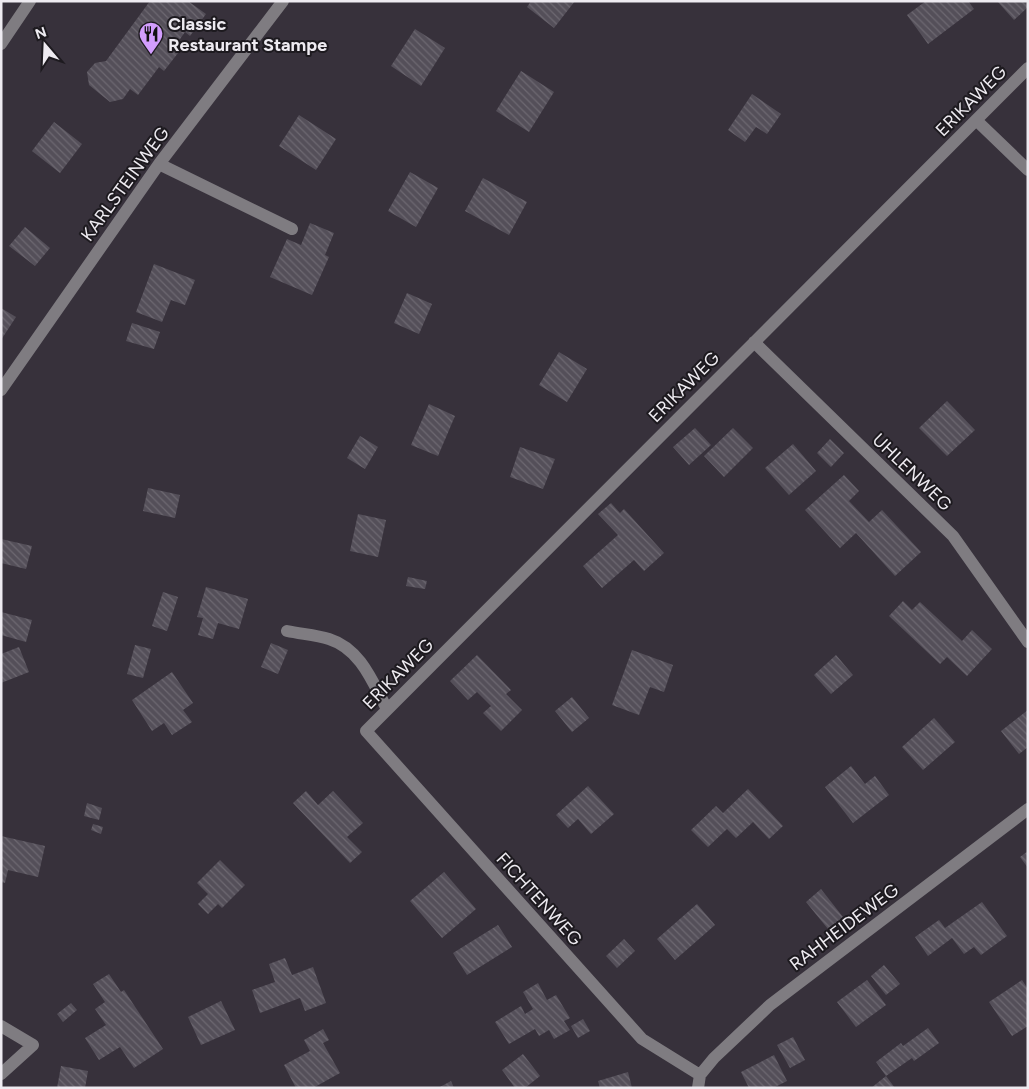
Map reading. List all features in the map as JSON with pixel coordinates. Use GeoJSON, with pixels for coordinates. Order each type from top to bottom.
{"type":"FeatureCollection","features":[{"type":"Feature","properties":{"kind":"street"},"geometry":{"type":"LineString","coordinates":[[1,44],[30,1]]}},
{"type":"Feature","properties":{"kind":"street","name":"KARLSTEINWEG"},"geometry":{"type":"LineString","coordinates":[[1,390],[159,164],[282,1]]}},
{"type":"Feature","properties":{"kind":"street","name":"ERIKAWEG"},"geometry":{"type":"LineString","coordinates":[[366,730],[1028,68]]}},
{"type":"Feature","properties":{"kind":"street"},"geometry":{"type":"LineString","coordinates":[[976,120],[1028,170]]}},
{"type":"Feature","properties":{"kind":"street"},"geometry":{"type":"LineString","coordinates":[[159,164],[292,229]]}},
{"type":"Feature","properties":{"kind":"street","name":"UHLENWEG"},"geometry":{"type":"LineString","coordinates":[[754,342],[952,536],[1028,642]]}},
{"type":"Feature","properties":{"kind":"street"},"geometry":{"type":"LineString","coordinates":[[287,631],[330,640],[346,648],[360,660],[387,709]]}},
{"type":"Feature","properties":{"kind":"street","name":"FICHTENWEG"},"geometry":{"type":"LineString","coordinates":[[366,730],[642,1039],[700,1074]]}},
{"type":"Feature","properties":{"kind":"street","name":"RAHHEIDEWEG"},"geometry":{"type":"LineString","coordinates":[[700,1074],[714,1058],[770,1005],[1028,809]]}},
{"type":"Feature","properties":{"kind":"street"},"geometry":{"type":"LineString","coordinates":[[1,1026],[33,1045],[1,1074]]}},
{"type":"Feature","properties":{"kind":"street"},"geometry":{"type":"LineString","coordinates":[[698,1088],[700,1074]]}},
{"type":"Feature","properties":{"kind":"building"},"geometry":{"type":"Polygon","coordinates":[[[150,1],[188,1],[206,14],[190,36],[185,32],[173,49],[178,53],[164,71],[159,67],[138,95],[130,89],[123,99],[110,102],[89,85],[87,72],[95,63],[106,61],[150,1]]]}},
{"type":"Feature","properties":{"kind":"building"},"geometry":{"type":"Polygon","coordinates":[[[531,1],[575,1],[554,28],[527,7],[531,1]]]}},
{"type":"Feature","properties":{"kind":"building"},"geometry":{"type":"Polygon","coordinates":[[[926,1],[968,1],[974,9],[928,44],[907,15],[926,1]]]}},
{"type":"Feature","properties":{"kind":"building"},"geometry":{"type":"Polygon","coordinates":[[[997,1],[1026,1],[1028,7],[1014,20],[997,1]]]}},
{"type":"Feature","properties":{"kind":"building"},"geometry":{"type":"Polygon","coordinates":[[[415,29],[445,48],[421,86],[391,66],[415,29]]]}},
{"type":"Feature","properties":{"kind":"building"},"geometry":{"type":"Polygon","coordinates":[[[521,71],[554,92],[529,132],[496,111],[521,71]]]}},
{"type":"Feature","properties":{"kind":"building"},"geometry":{"type":"Polygon","coordinates":[[[752,94],[781,114],[767,134],[756,127],[745,142],[728,130],[752,94]]]}},
{"type":"Feature","properties":{"kind":"building"},"geometry":{"type":"Polygon","coordinates":[[[299,115],[336,139],[316,170],[279,146],[299,115]]]}},
{"type":"Feature","properties":{"kind":"building"},"geometry":{"type":"Polygon","coordinates":[[[54,122],[82,144],[60,173],[32,151],[54,122]]]}},
{"type":"Feature","properties":{"kind":"building"},"geometry":{"type":"Polygon","coordinates":[[[410,172],[438,188],[416,227],[388,211],[410,172]]]}},
{"type":"Feature","properties":{"kind":"building"},"geometry":{"type":"Polygon","coordinates":[[[483,178],[527,202],[509,235],[465,211],[483,178]]]}},
{"type":"Feature","properties":{"kind":"building"},"geometry":{"type":"Polygon","coordinates":[[[310,223],[334,233],[325,255],[329,257],[312,295],[270,277],[287,239],[301,245],[310,223]]]}},
{"type":"Feature","properties":{"kind":"building"},"geometry":{"type":"Polygon","coordinates":[[[25,227],[50,248],[35,266],[9,246],[25,227]]]}},
{"type":"Feature","properties":{"kind":"building"},"geometry":{"type":"Polygon","coordinates":[[[154,264],[195,280],[185,305],[171,300],[162,322],[136,312],[154,264]]]}},
{"type":"Feature","properties":{"kind":"building"},"geometry":{"type":"Polygon","coordinates":[[[407,293],[432,304],[419,334],[394,323],[407,293]]]}},
{"type":"Feature","properties":{"kind":"building"},"geometry":{"type":"Polygon","coordinates":[[[1,308],[16,317],[1,340],[1,308]]]}},
{"type":"Feature","properties":{"kind":"building"},"geometry":{"type":"Polygon","coordinates":[[[132,323],[160,332],[154,349],[126,341],[132,323]]]}},
{"type":"Feature","properties":{"kind":"building"},"geometry":{"type":"Polygon","coordinates":[[[559,352],[587,369],[567,402],[539,385],[559,352]]]}},
{"type":"Feature","properties":{"kind":"building"},"geometry":{"type":"Polygon","coordinates":[[[947,401],[975,430],[947,456],[919,428],[947,401]]]}},
{"type":"Feature","properties":{"kind":"building"},"geometry":{"type":"Polygon","coordinates":[[[429,404],[455,416],[438,456],[411,445],[429,404]]]}},
{"type":"Feature","properties":{"kind":"building"},"geometry":{"type":"Polygon","coordinates":[[[695,428],[711,445],[689,465],[673,447],[695,428]]]}},
{"type":"Feature","properties":{"kind":"building"},"geometry":{"type":"Polygon","coordinates":[[[733,428],[753,448],[724,477],[704,456],[733,428]]]}},
{"type":"Feature","properties":{"kind":"building"},"geometry":{"type":"Polygon","coordinates":[[[360,436],[378,447],[365,469],[347,458],[360,436]]]}},
{"type":"Feature","properties":{"kind":"building"},"geometry":{"type":"Polygon","coordinates":[[[830,439],[844,453],[831,467],[817,453],[830,439]]]}},
{"type":"Feature","properties":{"kind":"building"},"geometry":{"type":"Polygon","coordinates":[[[793,444],[816,471],[789,495],[765,468],[793,444]]]}},
{"type":"Feature","properties":{"kind":"building"},"geometry":{"type":"Polygon","coordinates":[[[520,447],[555,459],[543,489],[510,477],[520,447]]]}},
{"type":"Feature","properties":{"kind":"building"},"geometry":{"type":"Polygon","coordinates":[[[844,475],[859,491],[849,501],[869,522],[882,510],[921,552],[895,576],[856,533],[840,548],[805,510],[844,475]]]}},
{"type":"Feature","properties":{"kind":"building"},"geometry":{"type":"Polygon","coordinates":[[[148,488],[180,495],[175,518],[143,511],[148,488]]]}},
{"type":"Feature","properties":{"kind":"building"},"geometry":{"type":"Polygon","coordinates":[[[611,503],[620,513],[624,509],[664,553],[644,571],[634,560],[602,588],[583,566],[618,535],[598,514],[611,503]]]}},
{"type":"Feature","properties":{"kind":"building"},"geometry":{"type":"Polygon","coordinates":[[[358,514],[386,520],[378,557],[350,551],[358,514]]]}},
{"type":"Feature","properties":{"kind":"building"},"geometry":{"type":"Polygon","coordinates":[[[1,539],[32,546],[26,569],[1,563],[1,539]]]}},
{"type":"Feature","properties":{"kind":"building"},"geometry":{"type":"Polygon","coordinates":[[[408,577],[427,581],[425,589],[406,586],[408,577]]]}},
{"type":"Feature","properties":{"kind":"building"},"geometry":{"type":"Polygon","coordinates":[[[206,587],[248,599],[239,629],[218,623],[213,639],[198,635],[203,618],[197,617],[206,587]]]}},
{"type":"Feature","properties":{"kind":"building"},"geometry":{"type":"Polygon","coordinates":[[[163,592],[178,597],[167,631],[152,626],[163,592]]]}},
{"type":"Feature","properties":{"kind":"building"},"geometry":{"type":"Polygon","coordinates":[[[903,601],[912,610],[920,602],[962,641],[972,630],[992,649],[967,676],[947,657],[940,664],[889,616],[903,601]]]}},
{"type":"Feature","properties":{"kind":"building"},"geometry":{"type":"Polygon","coordinates":[[[1,612],[32,620],[26,642],[1,635],[1,612]]]}},
{"type":"Feature","properties":{"kind":"building"},"geometry":{"type":"Polygon","coordinates":[[[271,643],[288,650],[278,674],[261,667],[271,643]]]}},
{"type":"Feature","properties":{"kind":"building"},"geometry":{"type":"Polygon","coordinates":[[[135,645],[151,649],[143,678],[127,674],[135,645]]]}},
{"type":"Feature","properties":{"kind":"building"},"geometry":{"type":"Polygon","coordinates":[[[19,647],[29,672],[1,683],[1,654],[19,647]]]}},
{"type":"Feature","properties":{"kind":"building"},"geometry":{"type":"Polygon","coordinates":[[[632,650],[673,665],[664,692],[650,687],[639,715],[612,705],[632,650]]]}},
{"type":"Feature","properties":{"kind":"building"},"geometry":{"type":"Polygon","coordinates":[[[477,655],[511,690],[506,694],[522,710],[501,731],[483,713],[491,706],[477,692],[468,700],[450,681],[477,655]]]}},
{"type":"Feature","properties":{"kind":"building"},"geometry":{"type":"Polygon","coordinates":[[[836,655],[853,675],[831,694],[814,675],[836,655]]]}},
{"type":"Feature","properties":{"kind":"building"},"geometry":{"type":"Polygon","coordinates":[[[172,672],[193,703],[183,710],[192,722],[172,735],[164,723],[152,731],[132,700],[172,672]]]}},
{"type":"Feature","properties":{"kind":"building"},"geometry":{"type":"Polygon","coordinates":[[[572,697],[589,718],[572,732],[555,711],[572,697]]]}},
{"type":"Feature","properties":{"kind":"building"},"geometry":{"type":"Polygon","coordinates":[[[1028,710],[1028,747],[1019,754],[1001,731],[1028,710]]]}},
{"type":"Feature","properties":{"kind":"building"},"geometry":{"type":"Polygon","coordinates":[[[934,718],[955,742],[923,770],[902,747],[934,718]]]}},
{"type":"Feature","properties":{"kind":"building"},"geometry":{"type":"Polygon","coordinates":[[[851,766],[865,784],[875,776],[889,795],[853,823],[825,787],[851,766]]]}},
{"type":"Feature","properties":{"kind":"building"},"geometry":{"type":"Polygon","coordinates":[[[588,786],[614,814],[591,834],[578,819],[568,828],[556,815],[588,786]]]}},
{"type":"Feature","properties":{"kind":"building"},"geometry":{"type":"Polygon","coordinates":[[[748,789],[783,826],[769,839],[753,822],[736,838],[727,829],[708,847],[691,830],[716,806],[723,813],[748,789]]]}},
{"type":"Feature","properties":{"kind":"building"},"geometry":{"type":"Polygon","coordinates":[[[306,791],[318,805],[333,791],[363,823],[347,837],[362,852],[350,863],[293,803],[306,791]]]}},
{"type":"Feature","properties":{"kind":"building"},"geometry":{"type":"Polygon","coordinates":[[[87,803],[102,808],[99,820],[84,816],[87,803]]]}},
{"type":"Feature","properties":{"kind":"building"},"geometry":{"type":"Polygon","coordinates":[[[93,824],[103,827],[101,834],[91,830],[93,824]]]}},
{"type":"Feature","properties":{"kind":"building"},"geometry":{"type":"Polygon","coordinates":[[[1,836],[45,846],[38,877],[8,870],[5,883],[1,882],[1,836]]]}},
{"type":"Feature","properties":{"kind":"building"},"geometry":{"type":"Polygon","coordinates":[[[1028,851],[1028,868],[1020,857],[1028,851]]]}},
{"type":"Feature","properties":{"kind":"building"},"geometry":{"type":"Polygon","coordinates":[[[220,860],[245,885],[222,908],[218,904],[208,914],[198,904],[208,894],[197,883],[220,860]]]}},
{"type":"Feature","properties":{"kind":"building"},"geometry":{"type":"Polygon","coordinates":[[[444,872],[476,909],[442,938],[410,901],[444,872]]]}},
{"type":"Feature","properties":{"kind":"building"},"geometry":{"type":"Polygon","coordinates":[[[821,889],[843,917],[828,929],[806,902],[821,889]]]}},
{"type":"Feature","properties":{"kind":"building"},"geometry":{"type":"Polygon","coordinates":[[[982,902],[1007,936],[981,955],[974,947],[964,954],[952,938],[928,956],[915,937],[939,920],[945,928],[982,902]]]}},
{"type":"Feature","properties":{"kind":"building"},"geometry":{"type":"Polygon","coordinates":[[[697,904],[715,925],[675,960],[657,939],[697,904]]]}},
{"type":"Feature","properties":{"kind":"building"},"geometry":{"type":"Polygon","coordinates":[[[498,925],[512,947],[467,975],[453,953],[498,925]]]}},
{"type":"Feature","properties":{"kind":"building"},"geometry":{"type":"Polygon","coordinates":[[[624,939],[635,951],[617,968],[606,956],[624,939]]]}},
{"type":"Feature","properties":{"kind":"building"},"geometry":{"type":"Polygon","coordinates":[[[285,958],[292,975],[313,967],[326,1003],[305,1011],[300,998],[260,1013],[252,990],[275,982],[269,964],[285,958]]]}},
{"type":"Feature","properties":{"kind":"building"},"geometry":{"type":"Polygon","coordinates":[[[884,965],[900,984],[886,995],[871,976],[884,965]]]}},
{"type":"Feature","properties":{"kind":"building"},"geometry":{"type":"Polygon","coordinates":[[[109,974],[121,992],[124,990],[163,1049],[134,1068],[120,1047],[99,1060],[85,1038],[106,1025],[95,1009],[105,1002],[93,984],[109,974]]]}},
{"type":"Feature","properties":{"kind":"building"},"geometry":{"type":"Polygon","coordinates":[[[867,980],[886,1005],[856,1027],[837,1002],[867,980]]]}},
{"type":"Feature","properties":{"kind":"building"},"geometry":{"type":"Polygon","coordinates":[[[1022,980],[1028,989],[1028,1026],[1012,1036],[989,1002],[1022,980]]]}},
{"type":"Feature","properties":{"kind":"building"},"geometry":{"type":"Polygon","coordinates":[[[538,983],[547,1000],[556,995],[570,1018],[564,1021],[570,1030],[554,1039],[549,1030],[539,1036],[535,1029],[509,1044],[495,1022],[521,1006],[525,1014],[533,1009],[523,992],[538,983]]]}},
{"type":"Feature","properties":{"kind":"building"},"geometry":{"type":"Polygon","coordinates":[[[221,1001],[235,1030],[201,1045],[188,1017],[221,1001]]]}},
{"type":"Feature","properties":{"kind":"building"},"geometry":{"type":"Polygon","coordinates":[[[71,1003],[77,1010],[63,1022],[57,1014],[71,1003]]]}},
{"type":"Feature","properties":{"kind":"building"},"geometry":{"type":"Polygon","coordinates":[[[583,1019],[590,1031],[578,1038],[571,1026],[583,1019]]]}},
{"type":"Feature","properties":{"kind":"building"},"geometry":{"type":"Polygon","coordinates":[[[928,1028],[939,1043],[914,1061],[912,1058],[886,1076],[876,1062],[901,1043],[903,1046],[928,1028]]]}},
{"type":"Feature","properties":{"kind":"building"},"geometry":{"type":"Polygon","coordinates":[[[323,1029],[329,1040],[323,1043],[340,1073],[313,1088],[296,1088],[284,1065],[310,1051],[304,1040],[323,1029]]]}},
{"type":"Feature","properties":{"kind":"building"},"geometry":{"type":"Polygon","coordinates":[[[793,1037],[805,1060],[790,1068],[777,1045],[793,1037]]]}},
{"type":"Feature","properties":{"kind":"building"},"geometry":{"type":"Polygon","coordinates":[[[523,1054],[540,1076],[525,1088],[515,1088],[502,1070],[523,1054]]]}},
{"type":"Feature","properties":{"kind":"building"},"geometry":{"type":"Polygon","coordinates":[[[774,1055],[787,1081],[773,1088],[749,1088],[741,1072],[774,1055]]]}},
{"type":"Feature","properties":{"kind":"building"},"geometry":{"type":"Polygon","coordinates":[[[61,1066],[88,1071],[85,1088],[57,1088],[61,1066]]]}},
{"type":"Feature","properties":{"kind":"building"},"geometry":{"type":"Polygon","coordinates":[[[628,1072],[632,1088],[600,1088],[598,1081],[628,1072]]]}},
{"type":"Feature","properties":{"kind":"building"},"geometry":{"type":"Polygon","coordinates":[[[886,1076],[895,1088],[871,1088],[886,1076]]]}},
{"type":"Feature","properties":{"kind":"building"},"geometry":{"type":"Polygon","coordinates":[[[451,1081],[454,1088],[438,1088],[451,1081]]]}},
{"type":"Feature","properties":{"kind":"place","name":"Classic Restaurant Stampe"},"geometry":{"type":"Point","coordinates":[151,55]}}]}
